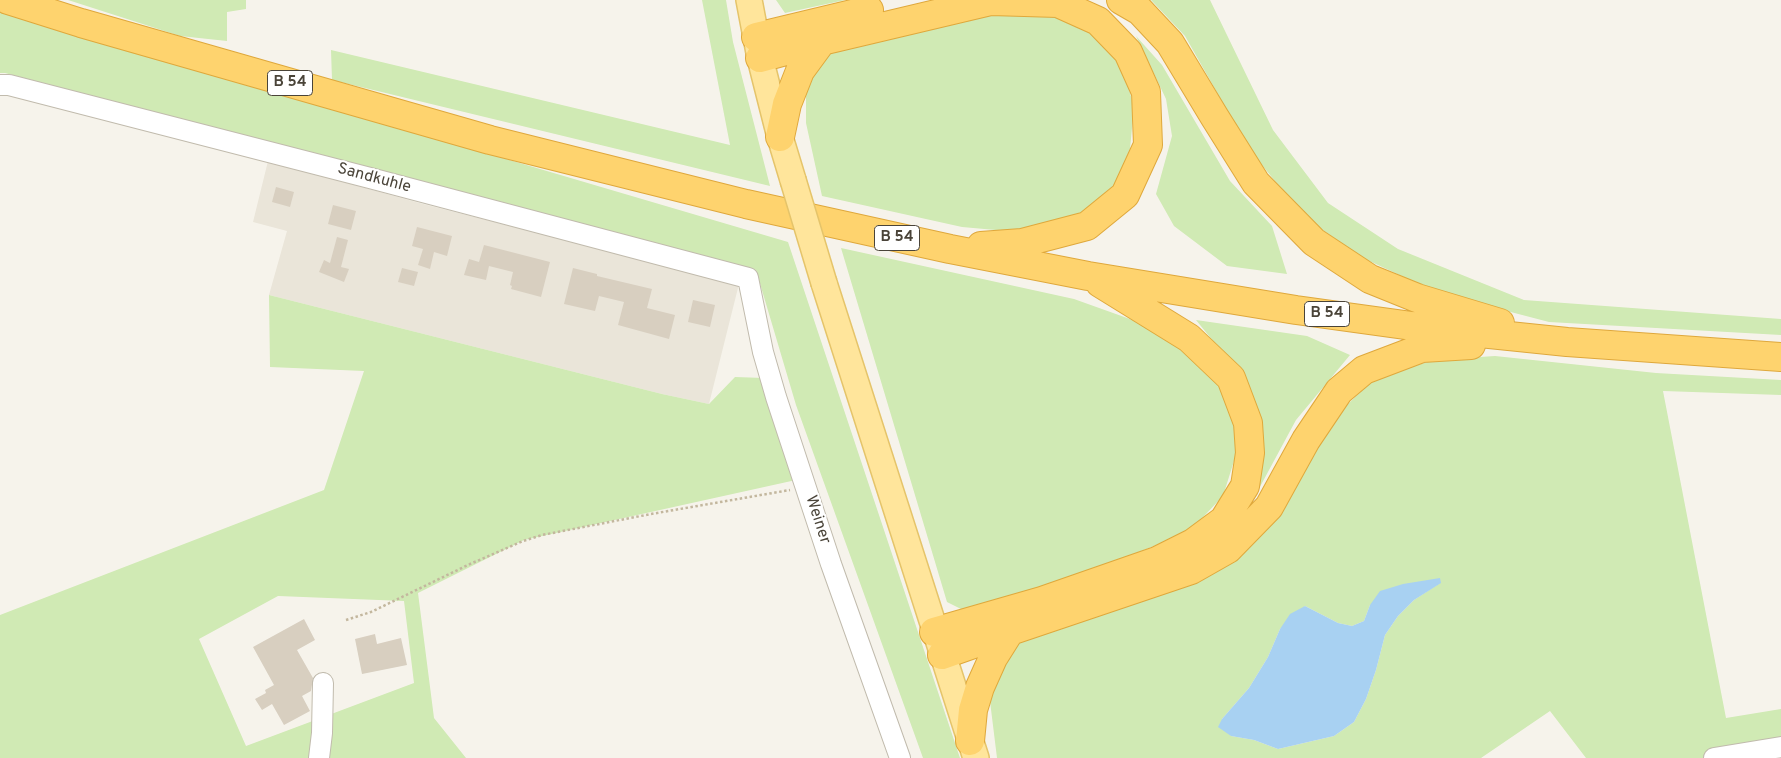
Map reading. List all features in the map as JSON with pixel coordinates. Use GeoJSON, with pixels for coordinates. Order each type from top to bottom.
{"type":"FeatureCollection","features":[{"type":"Feature","properties":{"kind":"highway","name":"B 54"},"geometry":{"type":"LineString","coordinates":[[8,0],[81,23],[499,143],[746,204],[950,249],[1088,276],[1296,310],[1412,326],[1567,342],[1781,357]]}},
{"type":"Feature","properties":{"kind":"highway"},"geometry":{"type":"LineString","coordinates":[[758,48],[915,0]]}},
{"type":"Feature","properties":{"kind":"highway"},"geometry":{"type":"LineString","coordinates":[[758,48],[822,41],[991,0],[1058,3],[1098,21],[1128,52],[1146,92],[1148,145],[1125,195],[1086,226],[1022,243],[950,249]]}},
{"type":"Feature","properties":{"kind":"highway"},"geometry":{"type":"LineString","coordinates":[[1121,0],[1140,11],[1170,43],[1256,183],[1314,242],[1370,279],[1417,298],[1567,342]]}},
{"type":"Feature","properties":{"kind":"highway"},"geometry":{"type":"LineString","coordinates":[[780,138],[787,104],[800,71],[822,41]]}},
{"type":"Feature","properties":{"kind":"highway"},"geometry":{"type":"LineString","coordinates":[[938,644],[1042,601],[1157,561],[1193,543],[1224,520],[1245,486],[1250,453],[1248,423],[1231,378],[1190,338],[1088,276]]}},
{"type":"Feature","properties":{"kind":"highway"},"geometry":{"type":"LineString","coordinates":[[938,644],[1010,631],[1191,570],[1228,549],[1269,508],[1306,440],[1339,391],[1364,370],[1422,348],[1456,345],[1567,342]]}},
{"type":"Feature","properties":{"kind":"highway"},"geometry":{"type":"LineString","coordinates":[[973,749],[974,710],[980,687],[993,658],[1010,631]]}},
{"type":"Feature","properties":{"kind":"main road"},"geometry":{"type":"LineString","coordinates":[[748,0],[780,138],[938,644],[973,749]]}},
{"type":"Feature","properties":{"kind":"street","name":"Sandkuhle"},"geometry":{"type":"LineString","coordinates":[[0,85],[19,88],[351,173],[748,278]]}},
{"type":"Feature","properties":{"kind":"street","name":"Weiner"},"geometry":{"type":"LineString","coordinates":[[748,278],[763,352],[831,564],[900,758]]}},
{"type":"Feature","properties":{"kind":"street"},"geometry":{"type":"LineString","coordinates":[[319,758],[322,733],[323,683]]}},
{"type":"Feature","properties":{"kind":"street"},"geometry":{"type":"LineString","coordinates":[[1714,758],[1781,747]]}},
{"type":"Feature","properties":{"kind":"path"},"geometry":{"type":"LineString","coordinates":[[346,620],[371,612],[470,564],[523,541],[542,535],[806,487]]}},
{"type":"Feature","properties":{"kind":"shaded area"},"geometry":{"type":"Polygon","coordinates":[[[268,161],[423,204],[739,284],[709,404],[662,394],[269,295],[287,231],[253,222],[268,161]]]}},
{"type":"Feature","properties":{"kind":"green space"},"geometry":{"type":"Polygon","coordinates":[[[68,0],[246,0],[246,9],[227,12],[227,41],[180,36],[68,0]]]}},
{"type":"Feature","properties":{"kind":"green space"},"geometry":{"type":"Polygon","coordinates":[[[702,0],[726,0],[733,42],[770,186],[332,80],[331,50],[730,145],[702,0]]]}},
{"type":"Feature","properties":{"kind":"green space"},"geometry":{"type":"Polygon","coordinates":[[[776,0],[845,0],[785,13],[776,0]]]}},
{"type":"Feature","properties":{"kind":"green space"},"geometry":{"type":"Polygon","coordinates":[[[1151,0],[1210,0],[1273,130],[1328,203],[1398,249],[1524,300],[1781,319],[1781,335],[1549,322],[1438,293],[1363,258],[1304,217],[1249,149],[1185,36],[1151,0]]]}},
{"type":"Feature","properties":{"kind":"green space"},"geometry":{"type":"Polygon","coordinates":[[[999,9],[1052,10],[1101,40],[1123,68],[1134,107],[1130,149],[1115,184],[1083,213],[1018,232],[962,227],[822,196],[806,123],[806,85],[825,55],[999,9]]]}},
{"type":"Feature","properties":{"kind":"green space"},"geometry":{"type":"Polygon","coordinates":[[[0,10],[788,242],[960,758],[923,758],[796,405],[756,270],[0,73],[0,10]]]}},
{"type":"Feature","properties":{"kind":"green space"},"geometry":{"type":"Polygon","coordinates":[[[1136,36],[1162,65],[1230,181],[1272,226],[1287,274],[1227,266],[1174,226],[1156,194],[1172,136],[1166,99],[1136,36]]]}},
{"type":"Feature","properties":{"kind":"green space"},"geometry":{"type":"Polygon","coordinates":[[[841,248],[1074,299],[1155,328],[1232,389],[1239,445],[1223,496],[1189,532],[1124,558],[967,612],[947,602],[841,248]]]}},
{"type":"Feature","properties":{"kind":"green space"},"geometry":{"type":"Polygon","coordinates":[[[269,295],[662,394],[709,404],[735,377],[764,378],[796,480],[524,540],[418,593],[434,718],[466,758],[0,758],[0,615],[324,490],[364,371],[270,367],[269,295]],[[278,596],[199,639],[246,746],[414,683],[404,601],[278,596]]]}},
{"type":"Feature","properties":{"kind":"green space"},"geometry":{"type":"Polygon","coordinates":[[[1196,320],[1307,336],[1350,355],[1296,420],[1255,496],[1262,428],[1248,384],[1196,320]]]}},
{"type":"Feature","properties":{"kind":"green space"},"geometry":{"type":"Polygon","coordinates":[[[1495,356],[1656,373],[1781,380],[1781,395],[1663,391],[1726,718],[1781,709],[1781,752],[1710,754],[1704,758],[1586,758],[1550,711],[1481,758],[997,758],[988,685],[1021,638],[1192,582],[1324,427],[1375,378],[1434,360],[1495,356]],[[1440,583],[1370,605],[1364,621],[1352,626],[1338,623],[1305,606],[1280,629],[1268,657],[1249,688],[1222,719],[1231,736],[1254,740],[1278,749],[1334,736],[1354,722],[1366,699],[1385,635],[1398,616],[1414,600],[1440,583]]]}},
{"type":"Feature","properties":{"kind":"water"},"geometry":{"type":"Polygon","coordinates":[[[1440,578],[1441,583],[1414,600],[1398,616],[1385,635],[1366,699],[1354,722],[1334,736],[1278,749],[1254,740],[1231,736],[1218,727],[1222,719],[1249,688],[1268,657],[1280,629],[1290,614],[1305,606],[1338,623],[1352,626],[1364,621],[1370,605],[1380,591],[1403,584],[1440,578]]]}},
{"type":"Feature","properties":{"kind":"building"},"geometry":{"type":"Polygon","coordinates":[[[276,187],[294,192],[290,207],[272,202],[276,187]]]}},
{"type":"Feature","properties":{"kind":"building"},"geometry":{"type":"Polygon","coordinates":[[[333,205],[356,211],[351,230],[328,224],[333,205]]]}},
{"type":"Feature","properties":{"kind":"building"},"geometry":{"type":"Polygon","coordinates":[[[417,227],[452,236],[447,256],[434,252],[430,269],[418,265],[423,249],[412,246],[417,227]]]}},
{"type":"Feature","properties":{"kind":"building"},"geometry":{"type":"Polygon","coordinates":[[[337,237],[348,240],[341,267],[349,269],[344,282],[319,272],[324,260],[330,263],[337,237]]]}},
{"type":"Feature","properties":{"kind":"building"},"geometry":{"type":"Polygon","coordinates":[[[484,245],[550,262],[541,297],[511,289],[513,272],[489,266],[486,280],[464,275],[469,259],[479,262],[484,245]]]}},
{"type":"Feature","properties":{"kind":"building"},"geometry":{"type":"Polygon","coordinates":[[[402,268],[418,272],[414,286],[398,282],[402,268]]]}},
{"type":"Feature","properties":{"kind":"building"},"geometry":{"type":"Polygon","coordinates":[[[573,268],[597,274],[597,276],[652,289],[647,308],[675,315],[669,339],[618,325],[624,302],[599,296],[595,311],[564,304],[573,268]]]}},
{"type":"Feature","properties":{"kind":"building"},"geometry":{"type":"Polygon","coordinates":[[[693,300],[715,305],[710,327],[688,322],[693,300]]]}},
{"type":"Feature","properties":{"kind":"building"},"geometry":{"type":"Polygon","coordinates":[[[304,619],[315,640],[297,650],[313,678],[311,691],[302,696],[310,711],[284,725],[272,704],[262,710],[255,699],[266,693],[265,690],[274,685],[253,647],[304,619]]]}},
{"type":"Feature","properties":{"kind":"building"},"geometry":{"type":"Polygon","coordinates":[[[375,634],[377,644],[401,638],[407,665],[362,674],[355,639],[375,634]]]}}]}
